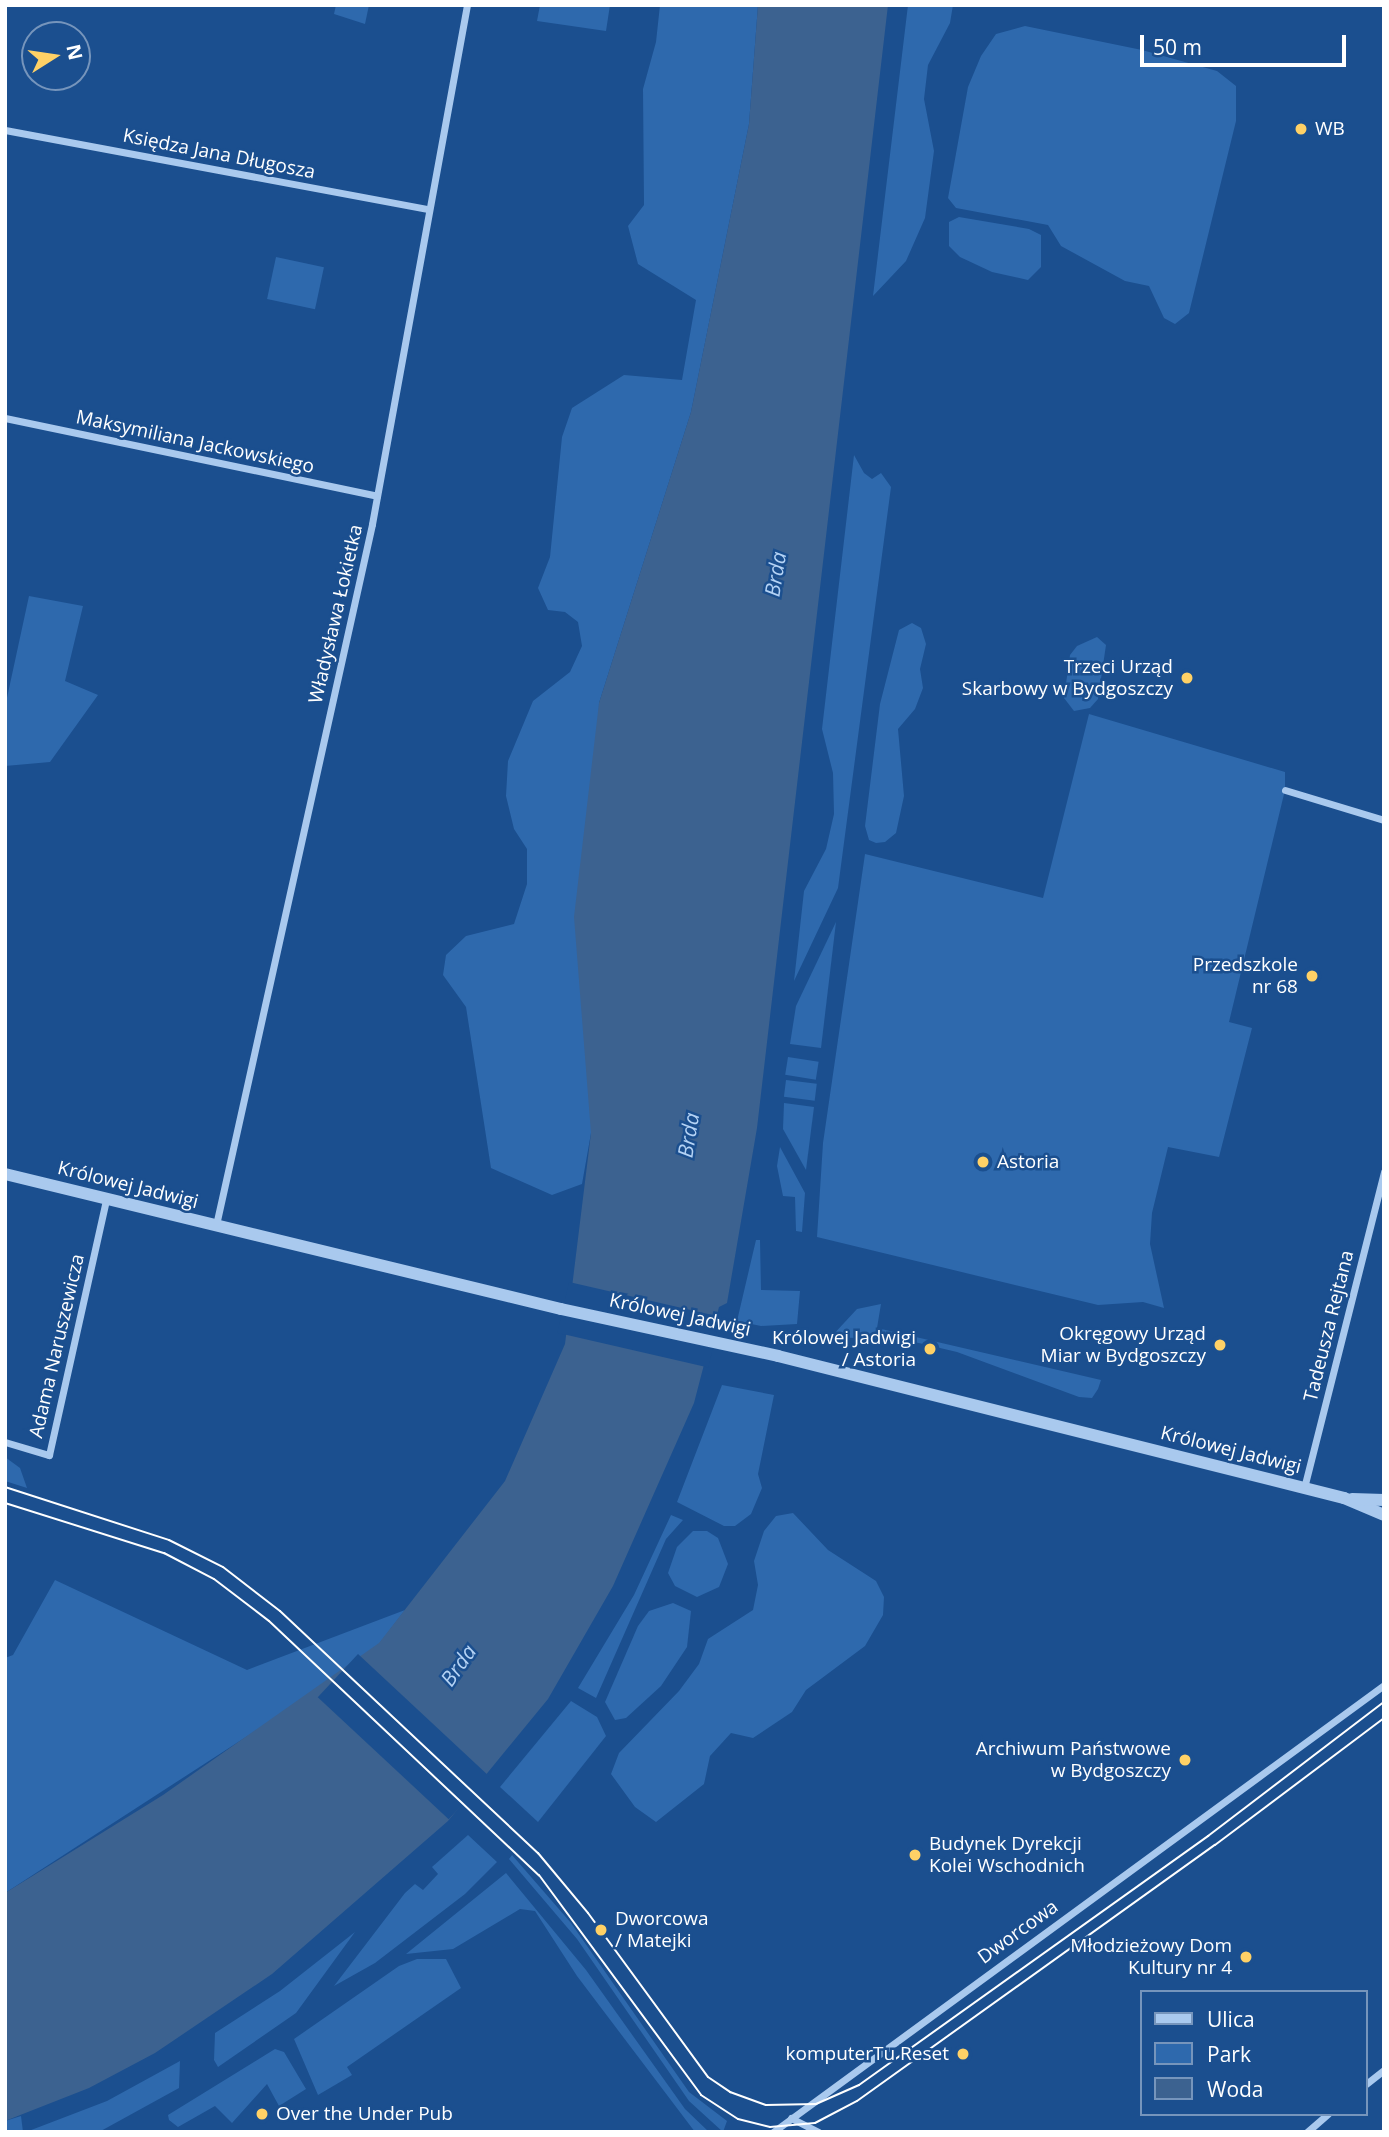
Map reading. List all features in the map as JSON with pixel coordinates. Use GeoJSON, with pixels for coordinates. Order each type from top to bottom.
{"type":"FeatureCollection","features":[{"type":"Feature","properties":{"kind":"street","name":"Władysława Łokietka"},"geometry":{"type":"LineString","coordinates":[[216,1225],[377,496],[427,209],[467,5]]}},
{"type":"Feature","properties":{"kind":"street","name":"Księdza Jana Długosza"},"geometry":{"type":"LineString","coordinates":[[5,130],[427,209]]}},
{"type":"Feature","properties":{"kind":"street","name":"Maksymiliana Jackowskiego"},"geometry":{"type":"LineString","coordinates":[[5,418],[377,496]]}},
{"type":"Feature","properties":{"kind":"street"},"geometry":{"type":"LineString","coordinates":[[1285,790],[1384,820]]}},
{"type":"Feature","properties":{"kind":"street","name":"Tadeusza Rejtana"},"geometry":{"type":"LineString","coordinates":[[1304,1488],[1384,1171]]}},
{"type":"Feature","properties":{"kind":"street","name":"Królowej Jadwigi"},"geometry":{"type":"LineString","coordinates":[[5,1174],[561,1309],[755,1351],[1345,1498],[1384,1515]]}},
{"type":"Feature","properties":{"kind":"street","name":"Adama Naruszewicza"},"geometry":{"type":"LineString","coordinates":[[5,1442],[49,1455],[106,1200]]}},
{"type":"Feature","properties":{"kind":"street","name":"Królowej Jadwigi"},"geometry":{"type":"LineString","coordinates":[[1345,1498],[1384,1500]]}},
{"type":"Feature","properties":{"kind":"street","name":"Dworcowa"},"geometry":{"type":"LineString","coordinates":[[773,2132],[1384,1685]]}},
{"type":"Feature","properties":{"kind":"street"},"geometry":{"type":"LineString","coordinates":[[1368,2082],[1384,2070]]}},
{"type":"Feature","properties":{"kind":"street"},"geometry":{"type":"LineString","coordinates":[[1307,2132],[1326,2116]]}},
{"type":"Feature","properties":{"kind":"street"},"geometry":{"type":"LineString","coordinates":[[791,2118],[819,2132]]}},
{"type":"Feature","properties":{"kind":"green space"},"geometry":{"type":"Polygon","coordinates":[[[336,5],[369,5],[365,24],[334,14],[336,5]]]}},
{"type":"Feature","properties":{"kind":"green space"},"geometry":{"type":"Polygon","coordinates":[[[540,5],[610,5],[606,31],[537,21],[540,5]]]}},
{"type":"Feature","properties":{"kind":"green space"},"geometry":{"type":"Polygon","coordinates":[[[660,5],[758,5],[749,124],[691,412],[599,703],[591,1133],[582,1184],[552,1195],[491,1168],[466,1007],[443,975],[446,955],[466,936],[514,924],[527,884],[527,849],[514,829],[506,796],[508,761],[533,701],[570,672],[582,646],[578,622],[565,612],[548,610],[538,588],[550,557],[562,437],[572,408],[624,375],[682,380],[696,300],[638,264],[628,226],[644,205],[643,89],[656,42],[660,5]]]}},
{"type":"Feature","properties":{"kind":"green space"},"geometry":{"type":"Polygon","coordinates":[[[908,5],[953,5],[950,23],[928,65],[924,99],[934,151],[925,218],[906,261],[873,296],[908,5]]]}},
{"type":"Feature","properties":{"kind":"green space"},"geometry":{"type":"Polygon","coordinates":[[[1025,26],[1142,50],[1217,71],[1236,86],[1236,121],[1189,313],[1175,324],[1164,318],[1149,286],[1125,281],[1061,246],[1048,225],[956,208],[948,198],[968,87],[981,56],[996,34],[1025,26]]]}},
{"type":"Feature","properties":{"kind":"green space"},"geometry":{"type":"Polygon","coordinates":[[[959,217],[1029,229],[1041,235],[1041,267],[1028,280],[992,272],[960,257],[949,246],[949,222],[959,217]]]}},
{"type":"Feature","properties":{"kind":"green space"},"geometry":{"type":"Polygon","coordinates":[[[276,257],[324,267],[315,309],[267,299],[276,257]]]}},
{"type":"Feature","properties":{"kind":"green space"},"geometry":{"type":"Polygon","coordinates":[[[854,455],[864,473],[872,479],[881,473],[891,487],[838,888],[794,981],[804,891],[826,849],[834,814],[833,773],[822,729],[854,455]]]}},
{"type":"Feature","properties":{"kind":"green space"},"geometry":{"type":"Polygon","coordinates":[[[29,596],[83,606],[65,681],[98,695],[50,762],[5,766],[5,707],[29,596]]]}},
{"type":"Feature","properties":{"kind":"green space"},"geometry":{"type":"Polygon","coordinates":[[[912,623],[921,628],[926,644],[920,669],[923,688],[915,709],[898,729],[904,796],[896,833],[885,842],[876,843],[869,840],[865,826],[880,704],[899,630],[912,623]]]}},
{"type":"Feature","properties":{"kind":"green space"},"geometry":{"type":"Polygon","coordinates":[[[1097,637],[1106,645],[1098,699],[1090,708],[1074,711],[1064,698],[1070,655],[1077,646],[1097,637]]]}},
{"type":"Feature","properties":{"kind":"green space"},"geometry":{"type":"Polygon","coordinates":[[[1089,714],[1285,772],[1285,790],[1229,1022],[1252,1028],[1219,1157],[1168,1147],[1152,1213],[1150,1244],[1164,1308],[1143,1302],[1098,1305],[817,1237],[823,1143],[865,854],[1043,898],[1089,714]]]}},
{"type":"Feature","properties":{"kind":"green space"},"geometry":{"type":"Polygon","coordinates":[[[836,922],[821,1048],[790,1044],[796,1006],[836,922]]]}},
{"type":"Feature","properties":{"kind":"green space"},"geometry":{"type":"Polygon","coordinates":[[[788,1057],[819,1062],[816,1080],[785,1075],[788,1057]]]}},
{"type":"Feature","properties":{"kind":"green space"},"geometry":{"type":"Polygon","coordinates":[[[786,1080],[817,1084],[815,1101],[784,1097],[786,1080]]]}},
{"type":"Feature","properties":{"kind":"green space"},"geometry":{"type":"Polygon","coordinates":[[[784,1103],[814,1107],[806,1170],[783,1129],[784,1103]]]}},
{"type":"Feature","properties":{"kind":"green space"},"geometry":{"type":"Polygon","coordinates":[[[780,1147],[805,1193],[802,1232],[796,1231],[795,1197],[783,1196],[777,1166],[780,1147]]]}},
{"type":"Feature","properties":{"kind":"green space"},"geometry":{"type":"Polygon","coordinates":[[[756,1240],[760,1240],[761,1290],[800,1291],[797,1324],[761,1326],[737,1321],[756,1240]]]}},
{"type":"Feature","properties":{"kind":"green space"},"geometry":{"type":"Polygon","coordinates":[[[881,1304],[877,1328],[1101,1380],[1098,1389],[1092,1398],[1079,1397],[957,1352],[906,1340],[831,1337],[857,1309],[881,1304]]]}},
{"type":"Feature","properties":{"kind":"green space"},"geometry":{"type":"Polygon","coordinates":[[[722,1385],[774,1395],[758,1474],[762,1488],[751,1514],[735,1526],[724,1526],[677,1502],[722,1385]]]}},
{"type":"Feature","properties":{"kind":"green space"},"geometry":{"type":"Polygon","coordinates":[[[5,1457],[20,1468],[27,1488],[5,1481],[5,1457]]]}},
{"type":"Feature","properties":{"kind":"green space"},"geometry":{"type":"Polygon","coordinates":[[[793,1513],[828,1550],[876,1581],[884,1597],[883,1615],[865,1646],[806,1690],[792,1712],[753,1738],[731,1733],[710,1756],[704,1784],[656,1822],[635,1807],[611,1774],[619,1753],[679,1691],[699,1664],[708,1639],[753,1610],[758,1585],[754,1561],[764,1531],[776,1516],[793,1513]]]}},
{"type":"Feature","properties":{"kind":"green space"},"geometry":{"type":"Polygon","coordinates":[[[671,1515],[683,1520],[666,1539],[596,1698],[578,1688],[634,1595],[671,1515]]]}},
{"type":"Feature","properties":{"kind":"green space"},"geometry":{"type":"Polygon","coordinates":[[[693,1531],[707,1531],[718,1538],[728,1564],[719,1587],[697,1597],[675,1586],[668,1573],[677,1547],[693,1531]]]}},
{"type":"Feature","properties":{"kind":"green space"},"geometry":{"type":"Polygon","coordinates":[[[55,1580],[247,1670],[405,1610],[379,1644],[283,1713],[5,1893],[5,1658],[13,1655],[55,1580]]]}},
{"type":"Feature","properties":{"kind":"green space"},"geometry":{"type":"Polygon","coordinates":[[[673,1603],[691,1611],[687,1647],[661,1686],[626,1718],[615,1720],[605,1702],[638,1626],[649,1611],[673,1603]]]}},
{"type":"Feature","properties":{"kind":"green space"},"geometry":{"type":"Polygon","coordinates":[[[571,1701],[597,1717],[606,1736],[538,1822],[500,1787],[571,1701]]]}},
{"type":"Feature","properties":{"kind":"green space"},"geometry":{"type":"Polygon","coordinates":[[[468,1835],[497,1862],[465,1894],[375,1963],[334,1986],[405,1893],[415,1884],[423,1890],[438,1874],[432,1867],[468,1835]]]}},
{"type":"Feature","properties":{"kind":"green space"},"geometry":{"type":"Polygon","coordinates":[[[512,1855],[571,1923],[689,2092],[727,2121],[723,2132],[689,2101],[577,1939],[509,1859],[512,1855]]]}},
{"type":"Feature","properties":{"kind":"green space"},"geometry":{"type":"Polygon","coordinates":[[[506,1873],[586,1970],[685,2109],[709,2132],[695,2132],[577,1976],[535,1911],[520,1909],[453,1949],[406,1954],[506,1873]]]}},
{"type":"Feature","properties":{"kind":"green space"},"geometry":{"type":"Polygon","coordinates":[[[355,1932],[296,2013],[218,2067],[214,2060],[215,2033],[280,1991],[355,1932]]]}},
{"type":"Feature","properties":{"kind":"green space"},"geometry":{"type":"Polygon","coordinates":[[[417,1959],[446,1959],[461,1988],[347,2067],[352,2075],[318,2095],[294,2039],[399,1966],[417,1959]]]}},
{"type":"Feature","properties":{"kind":"green space"},"geometry":{"type":"Polygon","coordinates":[[[275,2049],[284,2052],[306,2089],[279,2106],[267,2084],[232,2123],[215,2106],[178,2127],[169,2120],[168,2115],[275,2049]]]}},
{"type":"Feature","properties":{"kind":"green space"},"geometry":{"type":"Polygon","coordinates":[[[180,2061],[179,2088],[99,2132],[26,2132],[107,2101],[180,2061]]]}},
{"type":"Feature","properties":{"kind":"green space"},"geometry":{"type":"Polygon","coordinates":[[[21,2116],[23,2132],[5,2132],[5,2121],[21,2116]]]}},
{"type":"Feature","properties":{"kind":"water","name":"Brda"},"geometry":{"type":"Polygon","coordinates":[[[758,5],[888,5],[757,1128],[727,1303],[719,1307],[694,1403],[613,1586],[548,1699],[448,1821],[272,1974],[155,2053],[89,2088],[5,2121],[5,1893],[163,1795],[379,1643],[505,1481],[565,1344],[591,1133],[574,917],[599,703],[691,412],[749,124],[758,5]]]}},
{"type":"Feature","properties":{"kind":"pier"},"geometry":{"type":"Polygon","coordinates":[[[569,1282],[720,1317],[708,1368],[557,1333],[569,1282]]]}},
{"type":"Feature","properties":{"kind":"pier"},"geometry":{"type":"Polygon","coordinates":[[[358,1654],[489,1776],[449,1819],[318,1697],[358,1654]]]}},
{"type":"Feature","properties":{"kind":"tram line"},"geometry":{"type":"LineString","coordinates":[[5,1487],[169,1540],[223,1567],[280,1611],[538,1853],[588,1913],[708,2077],[730,2092],[766,2105],[816,2104],[859,2085],[1208,1836],[1384,1702]]}},
{"type":"Feature","properties":{"kind":"tram line"},"geometry":{"type":"LineString","coordinates":[[5,1503],[164,1553],[214,1579],[269,1621],[539,1875],[701,2095],[738,2119],[770,2127],[815,2123],[857,2101],[1215,1845],[1384,1718]]}},
{"type":"Feature","properties":{"kind":"place","name":"WB"},"geometry":{"type":"Point","coordinates":[1301,129]}},
{"type":"Feature","properties":{"kind":"place","name":"Trzeci Urząd Skarbowy w Bydgoszczy"},"geometry":{"type":"Point","coordinates":[1187,678]}},
{"type":"Feature","properties":{"kind":"place","name":"Przedszkole nr 68"},"geometry":{"type":"Point","coordinates":[1312,976]}},
{"type":"Feature","properties":{"kind":"place","name":"Astoria"},"geometry":{"type":"Point","coordinates":[983,1162]}},
{"type":"Feature","properties":{"kind":"place","name":"Okręgowy Urząd Miar w Bydgoszczy"},"geometry":{"type":"Point","coordinates":[1220,1345]}},
{"type":"Feature","properties":{"kind":"place","name":"Królowej Jadwigi / Astoria"},"geometry":{"type":"Point","coordinates":[930,1349]}},
{"type":"Feature","properties":{"kind":"place","name":"Archiwum Państwowe w Bydgoszczy"},"geometry":{"type":"Point","coordinates":[1185,1760]}},
{"type":"Feature","properties":{"kind":"place","name":"Budynek Dyrekcji Kolei Wschodnich"},"geometry":{"type":"Point","coordinates":[915,1855]}},
{"type":"Feature","properties":{"kind":"place","name":"Dworcowa / Matejki"},"geometry":{"type":"Point","coordinates":[601,1930]}},
{"type":"Feature","properties":{"kind":"place","name":"Młodzieżowy Dom Kultury nr 4"},"geometry":{"type":"Point","coordinates":[1246,1957]}},
{"type":"Feature","properties":{"kind":"place","name":"komputerTu Reset"},"geometry":{"type":"Point","coordinates":[963,2054]}},
{"type":"Feature","properties":{"kind":"place","name":"Over the Under Pub"},"geometry":{"type":"Point","coordinates":[262,2114]}}]}
